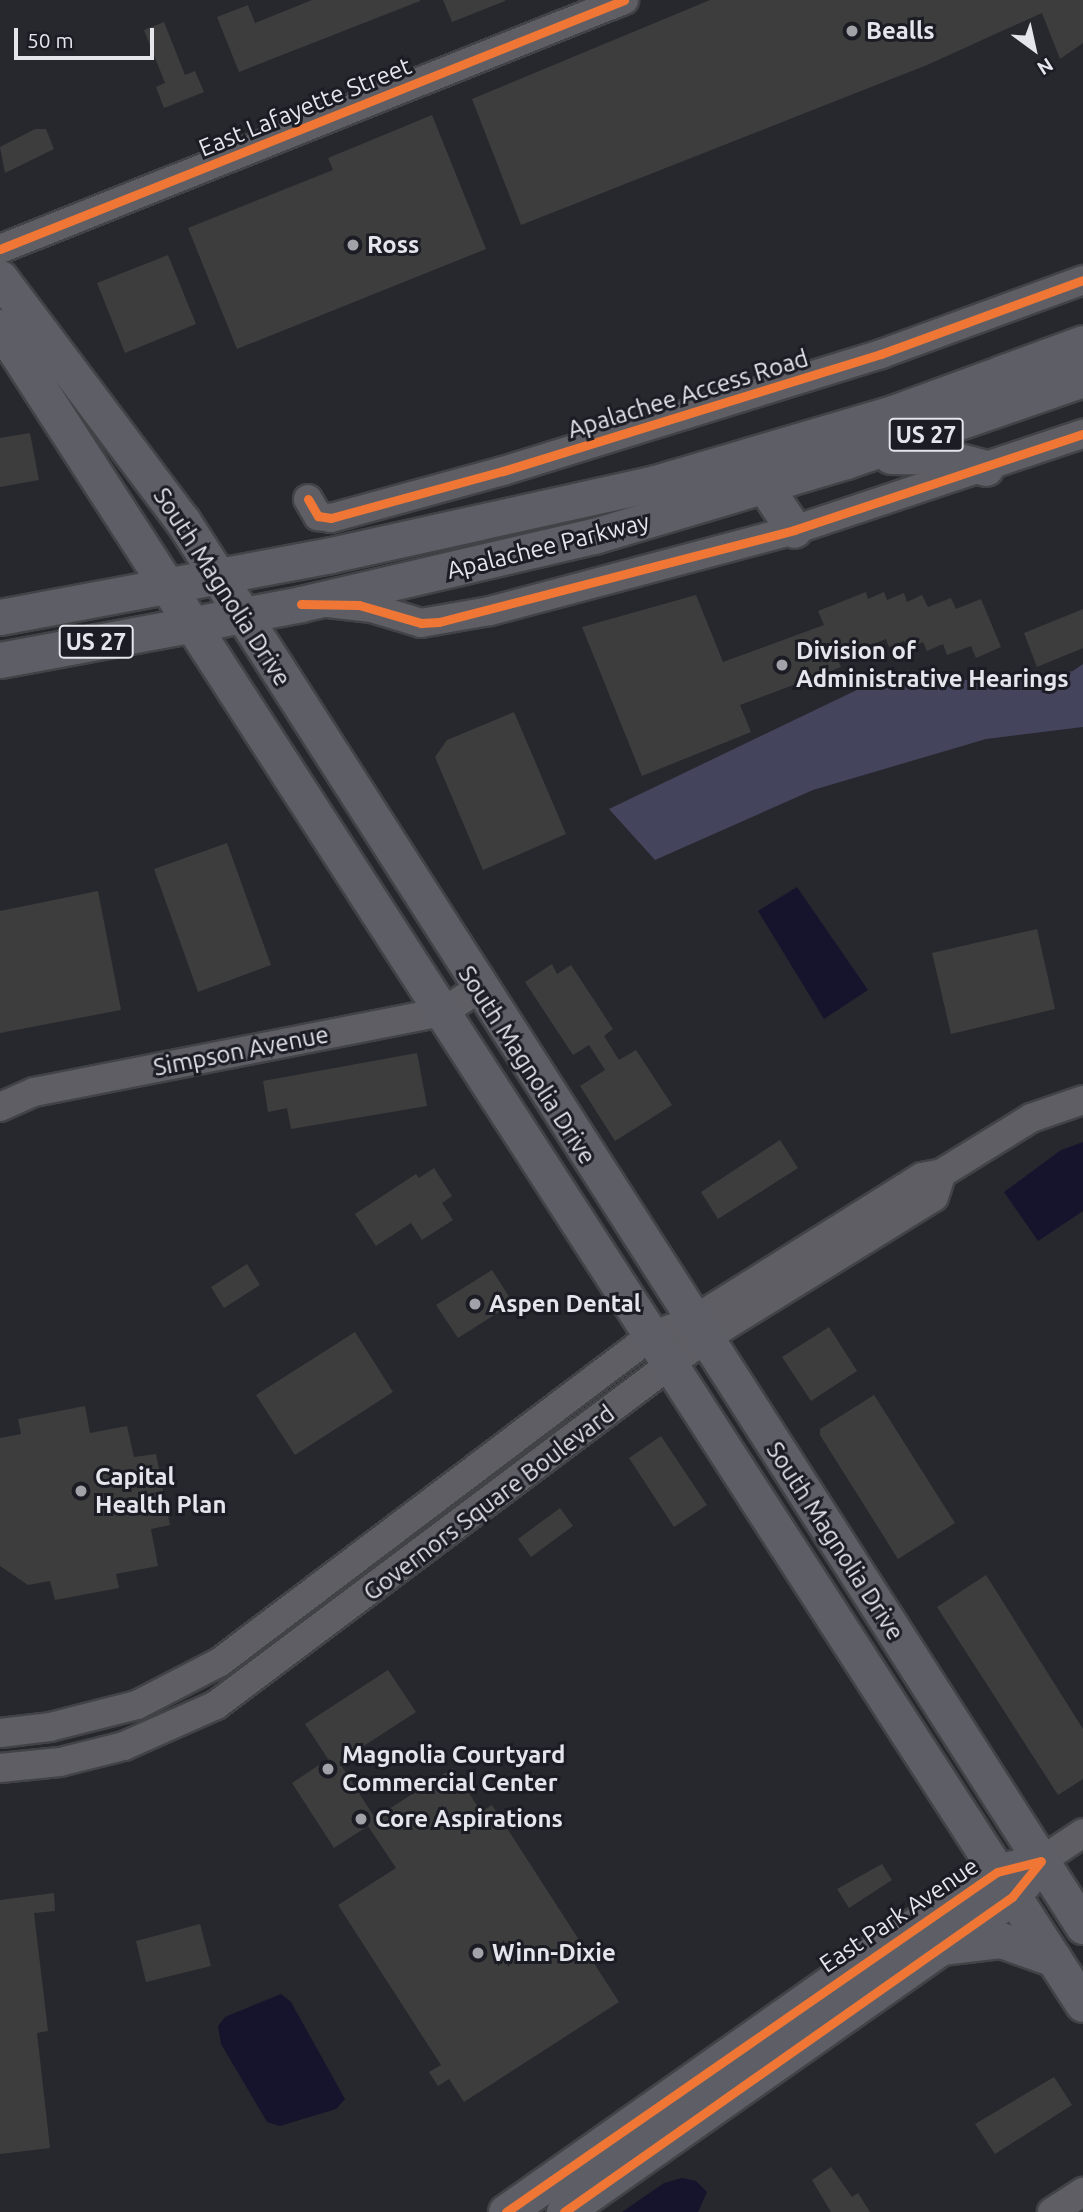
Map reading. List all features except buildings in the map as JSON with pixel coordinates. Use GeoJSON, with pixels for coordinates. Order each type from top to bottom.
{"type":"FeatureCollection","features":[{"type":"Feature","properties":{"kind":"main road","name":"South Magnolia Drive"},"geometry":{"type":"LineString","coordinates":[[0,278],[171,505],[478,989],[1083,1926]]}},
{"type":"Feature","properties":{"kind":"main road","name":"South Magnolia Drive"},"geometry":{"type":"LineString","coordinates":[[0,327],[1083,2004]]}},
{"type":"Feature","properties":{"kind":"main road","name":"Apalachee Parkway"},"geometry":{"type":"LineString","coordinates":[[0,617],[217,576],[599,496],[795,444],[1083,343]]}},
{"type":"Feature","properties":{"kind":"main road","name":"Apalachee Parkway"},"geometry":{"type":"LineString","coordinates":[[0,660],[301,604],[568,542],[846,461],[1083,379]]}},
{"type":"Feature","properties":{"kind":"main road"},"geometry":{"type":"LineString","coordinates":[[794,530],[767,486],[772,465],[795,444]]}},
{"type":"Feature","properties":{"kind":"main road"},"geometry":{"type":"LineString","coordinates":[[846,461],[932,456],[986,468]]}},
{"type":"Feature","properties":{"kind":"main road","name":"East Park Avenue"},"geometry":{"type":"LineString","coordinates":[[506,2212],[1041,1861]]}},
{"type":"Feature","properties":{"kind":"main road","name":"East Park Avenue"},"geometry":{"type":"LineString","coordinates":[[564,2212],[940,1948],[1005,1885]]}},
{"type":"Feature","properties":{"kind":"main road"},"geometry":{"type":"LineString","coordinates":[[940,1948],[1001,1940],[1054,1959]]}},
{"type":"Feature","properties":{"kind":"street","name":"East Lafayette Street"},"geometry":{"type":"LineString","coordinates":[[0,249],[624,0]]}},
{"type":"Feature","properties":{"kind":"street","name":"Apalachee Access Road"},"geometry":{"type":"LineString","coordinates":[[308,499],[318,516],[331,518],[503,471],[881,354],[1083,280]]}},
{"type":"Feature","properties":{"kind":"street"},"geometry":{"type":"LineString","coordinates":[[301,604],[359,605],[421,623],[439,622],[794,530],[1083,434]]}},
{"type":"Feature","properties":{"kind":"street","name":"Simpson Avenue"},"geometry":{"type":"LineString","coordinates":[[0,1107],[34,1092],[443,1012],[478,989]]}},
{"type":"Feature","properties":{"kind":"street","name":"Governors Square Boulevard"},"geometry":{"type":"LineString","coordinates":[[0,1733],[50,1727],[115,1710],[220,1662],[651,1336],[698,1330],[934,1197],[942,1173],[1031,1118],[1083,1100]]}},
{"type":"Feature","properties":{"kind":"street","name":"Governors Square Boulevard"},"geometry":{"type":"LineString","coordinates":[[0,1768],[60,1762],[125,1745],[216,1705],[372,1592],[671,1366],[698,1330]]}},
{"type":"Feature","properties":{"kind":"street"},"geometry":{"type":"LineString","coordinates":[[351,1562],[372,1592]]}},
{"type":"Feature","properties":{"kind":"street"},"geometry":{"type":"LineString","coordinates":[[115,1710],[125,1745]]}},
{"type":"Feature","properties":{"kind":"street","name":"East Park Avenue"},"geometry":{"type":"LineString","coordinates":[[1041,1861],[1083,1833]]}},
{"type":"Feature","properties":{"kind":"street"},"geometry":{"type":"LineString","coordinates":[[1052,2212],[1083,2192]]}},
{"type":"Feature","properties":{"kind":"shaded area"},"geometry":{"type":"Polygon","coordinates":[[[1083,664],[1083,727],[986,739],[813,790],[655,860],[609,809],[886,676],[1006,682],[1073,671],[1083,664]]]}},
{"type":"Feature","properties":{"kind":"shaded area"},"geometry":{"type":"Polygon","coordinates":[[[797,887],[868,990],[824,1019],[758,911],[797,887]]]}},
{"type":"Feature","properties":{"kind":"shaded area"},"geometry":{"type":"Polygon","coordinates":[[[1083,1142],[1083,1211],[1038,1241],[1004,1192],[1061,1150],[1083,1142]]]}},
{"type":"Feature","properties":{"kind":"shaded area"},"geometry":{"type":"Polygon","coordinates":[[[281,1994],[291,2002],[345,2099],[336,2109],[280,2126],[267,2122],[221,2044],[218,2026],[225,2017],[281,1994]]]}},
{"type":"Feature","properties":{"kind":"shaded area"},"geometry":{"type":"Polygon","coordinates":[[[682,2178],[696,2181],[707,2192],[698,2212],[622,2212],[664,2183],[682,2178]]]}},
{"type":"Feature","properties":{"kind":"cycle path"},"geometry":{"type":"LineString","coordinates":[[0,249],[624,0]]}},
{"type":"Feature","properties":{"kind":"cycle path"},"geometry":{"type":"LineString","coordinates":[[308,499],[318,516],[331,518],[503,471],[881,354],[1083,280]]}},
{"type":"Feature","properties":{"kind":"cycle path"},"geometry":{"type":"LineString","coordinates":[[301,604],[359,605],[421,623],[439,622],[794,530],[1083,434]]}},
{"type":"Feature","properties":{"kind":"cycle path"},"geometry":{"type":"LineString","coordinates":[[506,2212],[997,1872],[1041,1861]]}},
{"type":"Feature","properties":{"kind":"cycle path"},"geometry":{"type":"LineString","coordinates":[[564,2212],[1012,1897],[1041,1861]]}},
{"type":"Feature","properties":{"kind":"place","name":"Bealls"},"geometry":{"type":"Point","coordinates":[852,31]}},
{"type":"Feature","properties":{"kind":"place","name":"Ross"},"geometry":{"type":"Point","coordinates":[353,245]}},
{"type":"Feature","properties":{"kind":"place","name":"Division of Administrative Hearings"},"geometry":{"type":"Point","coordinates":[782,665]}},
{"type":"Feature","properties":{"kind":"place","name":"Aspen Dental"},"geometry":{"type":"Point","coordinates":[475,1304]}},
{"type":"Feature","properties":{"kind":"place","name":"Capital Health Plan"},"geometry":{"type":"Point","coordinates":[81,1491]}},
{"type":"Feature","properties":{"kind":"place","name":"Magnolia Courtyard Commercial Center"},"geometry":{"type":"Point","coordinates":[328,1769]}},
{"type":"Feature","properties":{"kind":"place","name":"Core Aspirations"},"geometry":{"type":"Point","coordinates":[361,1819]}},
{"type":"Feature","properties":{"kind":"place","name":"Winn-Dixie"},"geometry":{"type":"Point","coordinates":[478,1953]}}]}
